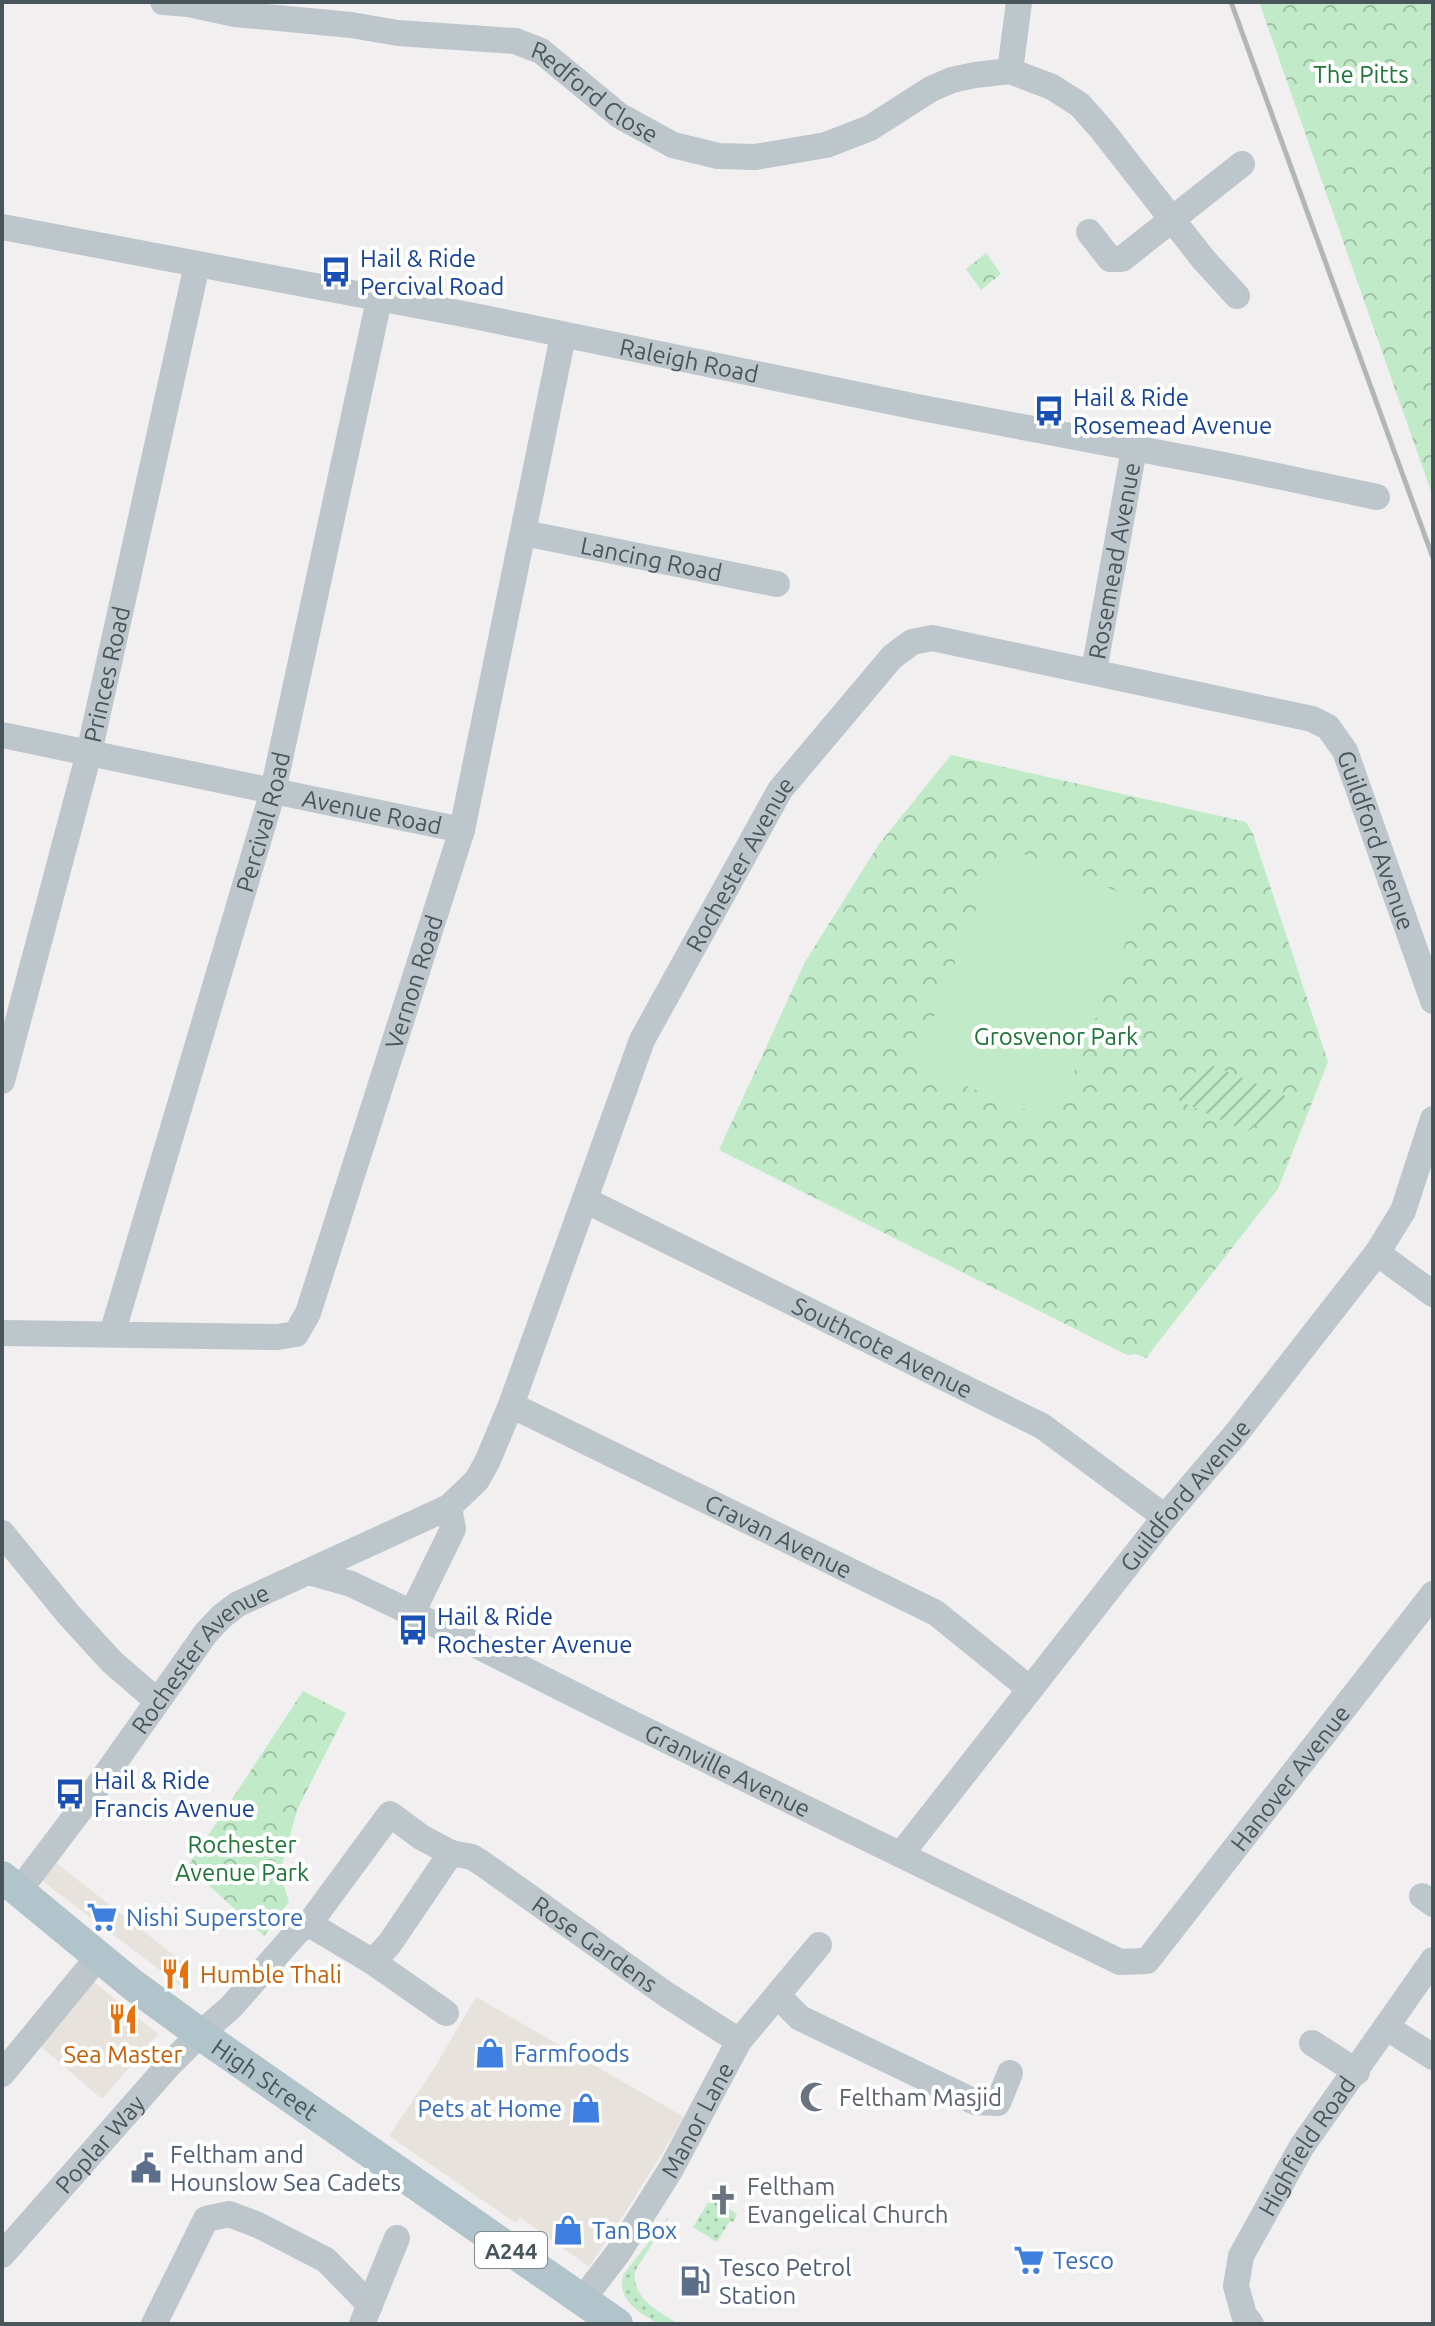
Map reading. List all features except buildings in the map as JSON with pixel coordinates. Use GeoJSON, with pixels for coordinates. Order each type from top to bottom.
{"type":"FeatureCollection","features":[{"type":"Feature","properties":{"kind":"main road","name":"High Street"},"geometry":{"type":"LineString","coordinates":[[10,1884],[200,2034],[617,2324]]}},
{"type":"Feature","properties":{"kind":"street","name":"Redford Close"},"geometry":{"type":"LineString","coordinates":[[163,2],[235,14],[351,25],[398,33],[515,41],[541,51],[620,116],[673,145],[718,156],[755,157],[826,145],[870,128],[931,89],[952,80],[1010,71],[1052,87],[1080,105],[1204,260],[1237,296]]}},
{"type":"Feature","properties":{"kind":"street"},"geometry":{"type":"LineString","coordinates":[[1010,71],[1019,2]]}},
{"type":"Feature","properties":{"kind":"street"},"geometry":{"type":"LineString","coordinates":[[1089,232],[1110,259],[1122,259],[1242,164]]}},
{"type":"Feature","properties":{"kind":"street","name":"Raleigh Road"},"geometry":{"type":"LineString","coordinates":[[3,230],[479,317],[1377,497]]}},
{"type":"Feature","properties":{"kind":"street","name":"Princes Road"},"geometry":{"type":"LineString","coordinates":[[2,1081],[89,753],[197,265]]}},
{"type":"Feature","properties":{"kind":"street","name":"Percival Road"},"geometry":{"type":"LineString","coordinates":[[112,1334],[273,791],[379,300]]}},
{"type":"Feature","properties":{"kind":"street","name":"Vernon Road"},"geometry":{"type":"LineString","coordinates":[[2,1333],[277,1337],[296,1334],[308,1313],[462,830],[563,336]]}},
{"type":"Feature","properties":{"kind":"street","name":"Rosemead Avenue"},"geometry":{"type":"LineString","coordinates":[[1094,671],[1134,449]]}},
{"type":"Feature","properties":{"kind":"street","name":"Lancing Road"},"geometry":{"type":"LineString","coordinates":[[524,533],[777,584]]}},
{"type":"Feature","properties":{"kind":"street","name":"Rochester Avenue"},"geometry":{"type":"LineString","coordinates":[[10,1884],[90,1797],[156,1700],[222,1616],[238,1604],[449,1507],[477,1480],[511,1405],[642,1040],[780,790],[892,657],[912,642],[932,638],[1312,719],[1328,727]]}},
{"type":"Feature","properties":{"kind":"street","name":"Guildford Avenue"},"geometry":{"type":"LineString","coordinates":[[1328,727],[1345,751],[1433,1001]]}},
{"type":"Feature","properties":{"kind":"street","name":"Avenue Road"},"geometry":{"type":"LineString","coordinates":[[2,735],[462,830]]}},
{"type":"Feature","properties":{"kind":"street","name":"Guildford Avenue"},"geometry":{"type":"LineString","coordinates":[[902,1853],[1377,1253],[1403,1211],[1433,1119]]}},
{"type":"Feature","properties":{"kind":"street","name":"Southcote Avenue"},"geometry":{"type":"LineString","coordinates":[[585,1200],[1042,1426],[1165,1517]]}},
{"type":"Feature","properties":{"kind":"street"},"geometry":{"type":"LineString","coordinates":[[1377,1253],[1433,1294]]}},
{"type":"Feature","properties":{"kind":"street","name":"Cravan Avenue"},"geometry":{"type":"LineString","coordinates":[[511,1405],[936,1613],[1030,1689]]}},
{"type":"Feature","properties":{"kind":"street"},"geometry":{"type":"LineString","coordinates":[[412,1613],[453,1529],[449,1507]]}},
{"type":"Feature","properties":{"kind":"street"},"geometry":{"type":"LineString","coordinates":[[2,1533],[112,1662],[156,1700]]}},
{"type":"Feature","properties":{"kind":"street","name":"Granville Avenue"},"geometry":{"type":"LineString","coordinates":[[309,1572],[351,1584],[412,1613],[1120,1962],[1147,1961]]}},
{"type":"Feature","properties":{"kind":"street","name":"Hanover Avenue"},"geometry":{"type":"LineString","coordinates":[[1147,1961],[1433,1594]]}},
{"type":"Feature","properties":{"kind":"street","name":"Rose Gardens"},"geometry":{"type":"LineString","coordinates":[[200,2034],[231,2007],[298,1931],[309,1924],[384,1805],[421,1837],[451,1853],[472,1857],[483,1864],[656,1987],[739,2041]]}},
{"type":"Feature","properties":{"kind":"street"},"geometry":{"type":"LineString","coordinates":[[373,1962],[390,1943],[451,1853]]}},
{"type":"Feature","properties":{"kind":"street"},"geometry":{"type":"LineString","coordinates":[[309,1924],[373,1962],[446,2013]]}},
{"type":"Feature","properties":{"kind":"street","name":"Manor Lane"},"geometry":{"type":"LineString","coordinates":[[582,2300],[618,2253],[671,2169],[739,2041],[819,1945]]}},
{"type":"Feature","properties":{"kind":"street"},"geometry":{"type":"LineString","coordinates":[[2,2074],[99,1956]]}},
{"type":"Feature","properties":{"kind":"street","name":"Highfield Road"},"geometry":{"type":"LineString","coordinates":[[1251,2324],[1244,2315],[1236,2286],[1241,2256],[1302,2146],[1433,1960]]}},
{"type":"Feature","properties":{"kind":"street"},"geometry":{"type":"LineString","coordinates":[[778,1996],[800,2018],[975,2102],[998,2103],[1010,2073]]}},
{"type":"Feature","properties":{"kind":"street"},"geometry":{"type":"LineString","coordinates":[[1386,2027],[1433,2057]]}},
{"type":"Feature","properties":{"kind":"street","name":"Poplar Way"},"geometry":{"type":"LineString","coordinates":[[2,2255],[169,2065],[200,2034]]}},
{"type":"Feature","properties":{"kind":"street"},"geometry":{"type":"LineString","coordinates":[[1312,2043],[1357,2072]]}},
{"type":"Feature","properties":{"kind":"street"},"geometry":{"type":"LineString","coordinates":[[154,2324],[206,2219],[229,2214],[258,2225],[326,2260],[366,2315]]}},
{"type":"Feature","properties":{"kind":"street"},"geometry":{"type":"LineString","coordinates":[[366,2315],[397,2238]]}},
{"type":"Feature","properties":{"kind":"shaded area"},"geometry":{"type":"Polygon","coordinates":[[[55,1862],[193,1970],[181,1986],[41,1880],[55,1862]]]}},
{"type":"Feature","properties":{"kind":"shaded area"},"geometry":{"type":"Polygon","coordinates":[[[90,1979],[158,2034],[102,2099],[38,2044],[90,1979]]]}},
{"type":"Feature","properties":{"kind":"shaded area"},"geometry":{"type":"Polygon","coordinates":[[[476,1997],[684,2117],[589,2267],[520,2217],[516,2223],[389,2136],[476,1997]]]}},
{"type":"Feature","properties":{"kind":"green space","name":"The Pitts"},"geometry":{"type":"Polygon","coordinates":[[[1259,2],[1433,2],[1433,497],[1259,2]]]}},
{"type":"Feature","properties":{"kind":"green space"},"geometry":{"type":"Polygon","coordinates":[[[986,253],[1001,274],[981,290],[966,269],[986,253]]]}},
{"type":"Feature","properties":{"kind":"green space","name":"Grosvenor Park"},"geometry":{"type":"Polygon","coordinates":[[[951,755],[1246,822],[1253,834],[1328,1062],[1278,1189],[1146,1358],[1127,1355],[719,1150],[805,962],[879,844],[951,755]]]}},
{"type":"Feature","properties":{"kind":"green space"},"geometry":{"type":"Polygon","coordinates":[[[1001,845],[1142,901],[1055,1121],[915,1066],[1001,845]]]}},
{"type":"Feature","properties":{"kind":"green space"},"geometry":{"type":"Polygon","coordinates":[[[1202,1061],[1293,1099],[1247,1132],[1178,1100],[1202,1061]]]}},
{"type":"Feature","properties":{"kind":"green space","name":"Rochester Avenue Park"},"geometry":{"type":"Polygon","coordinates":[[[303,1691],[346,1713],[297,1810],[280,1873],[289,1902],[264,1936],[188,1866],[303,1691]]]}},
{"type":"Feature","properties":{"kind":"green space"},"geometry":{"type":"Polygon","coordinates":[[[711,2198],[737,2214],[717,2242],[693,2227],[711,2198]]]}},
{"type":"Feature","properties":{"kind":"green space"},"geometry":{"type":"Polygon","coordinates":[[[671,2214],[635,2271],[637,2289],[642,2296],[678,2324],[660,2324],[631,2305],[622,2289],[622,2282],[623,2275],[671,2214]]]}},
{"type":"Feature","properties":{"kind":"railway"},"geometry":{"type":"LineString","coordinates":[[1231,2],[1433,558]]}},
{"type":"Feature","properties":{"kind":"place","name":"Hail & Ride Percival Road"},"geometry":{"type":"Point","coordinates":[336,272]}},
{"type":"Feature","properties":{"kind":"place","name":"Hail & Ride Rosemead Avenue"},"geometry":{"type":"Point","coordinates":[1049,411]}},
{"type":"Feature","properties":{"kind":"place","name":"Hail & Ride Rochester Avenue"},"geometry":{"type":"Point","coordinates":[413,1630]}},
{"type":"Feature","properties":{"kind":"place","name":"Hail & Ride Francis Avenue"},"geometry":{"type":"Point","coordinates":[70,1794]}},
{"type":"Feature","properties":{"kind":"place","name":"Nishi Superstore"},"geometry":{"type":"Point","coordinates":[102,1917]}},
{"type":"Feature","properties":{"kind":"place","name":"Humble Thali"},"geometry":{"type":"Point","coordinates":[176,1974]}},
{"type":"Feature","properties":{"kind":"place","name":"Sea Master"},"geometry":{"type":"Point","coordinates":[123,2019]}},
{"type":"Feature","properties":{"kind":"place","name":"Farmfoods"},"geometry":{"type":"Point","coordinates":[490,2053]}},
{"type":"Feature","properties":{"kind":"place","name":"Feltham Masjid"},"geometry":{"type":"Point","coordinates":[815,2097]}},
{"type":"Feature","properties":{"kind":"place","name":"Pets at Home"},"geometry":{"type":"Point","coordinates":[586,2108]}},
{"type":"Feature","properties":{"kind":"place","name":"Feltham and Hounslow Sea Cadets"},"geometry":{"type":"Point","coordinates":[146,2168]}},
{"type":"Feature","properties":{"kind":"place","name":"Feltham Evangelical Church"},"geometry":{"type":"Point","coordinates":[723,2200]}},
{"type":"Feature","properties":{"kind":"place","name":"Tan Box"},"geometry":{"type":"Point","coordinates":[568,2230]}},
{"type":"Feature","properties":{"kind":"place","name":"Tesco"},"geometry":{"type":"Point","coordinates":[1029,2260]}},
{"type":"Feature","properties":{"kind":"place","name":"Tesco Petrol Station"},"geometry":{"type":"Point","coordinates":[695,2281]}}]}
